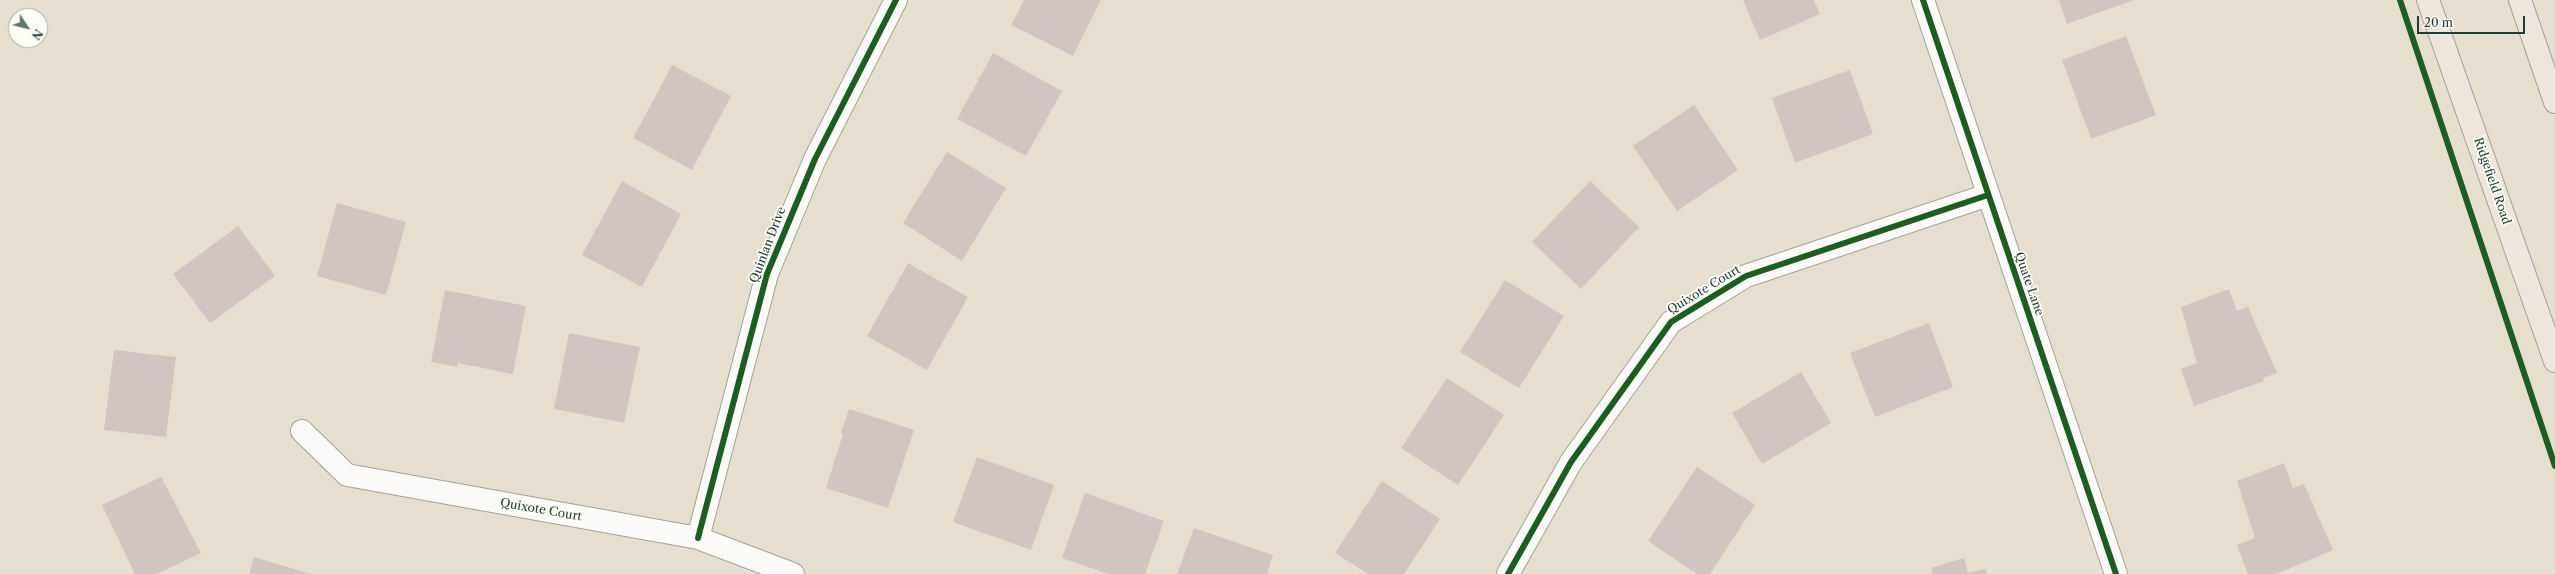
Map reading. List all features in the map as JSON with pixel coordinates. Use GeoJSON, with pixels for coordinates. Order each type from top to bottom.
{"type":"FeatureCollection","features":[{"type":"Feature","properties":{"kind":"main road","name":"Ridgefield Road"},"geometry":{"type":"LineString","coordinates":[[2428,0],[2555,361]]}},
{"type":"Feature","properties":{"kind":"main road"},"geometry":{"type":"LineString","coordinates":[[2520,0],[2555,102]]}},
{"type":"Feature","properties":{"kind":"street","name":"Quinlan Drive"},"geometry":{"type":"LineString","coordinates":[[698,538],[767,274],[815,160],[896,0]]}},
{"type":"Feature","properties":{"kind":"street","name":"Quate Lane"},"geometry":{"type":"LineString","coordinates":[[1923,0],[2116,574]]}},
{"type":"Feature","properties":{"kind":"street","name":"Quixote Court"},"geometry":{"type":"LineString","coordinates":[[1508,574],[1571,462],[1670,322],[1746,276],[1988,195]]}},
{"type":"Feature","properties":{"kind":"street","name":"Quixote Court"},"geometry":{"type":"LineString","coordinates":[[302,432],[347,475],[698,538],[793,574]]}},
{"type":"Feature","properties":{"kind":"building"},"geometry":{"type":"Polygon","coordinates":[[[1024,0],[1101,0],[1073,56],[1011,25],[1024,0]]]}},
{"type":"Feature","properties":{"kind":"building"},"geometry":{"type":"Polygon","coordinates":[[[1743,0],[1814,0],[1820,14],[1760,40],[1743,0]]]}},
{"type":"Feature","properties":{"kind":"building"},"geometry":{"type":"Polygon","coordinates":[[[2059,0],[2134,0],[2067,24],[2059,0]]]}},
{"type":"Feature","properties":{"kind":"building"},"geometry":{"type":"Polygon","coordinates":[[[2126,36],[2156,115],[2091,139],[2062,60],[2126,36]]]}},
{"type":"Feature","properties":{"kind":"building"},"geometry":{"type":"Polygon","coordinates":[[[993,53],[1062,91],[1026,156],[957,119],[993,53]]]}},
{"type":"Feature","properties":{"kind":"building"},"geometry":{"type":"Polygon","coordinates":[[[672,65],[731,96],[692,170],[633,138],[672,65]]]}},
{"type":"Feature","properties":{"kind":"building"},"geometry":{"type":"Polygon","coordinates":[[[1850,70],[1873,134],[1795,163],[1772,98],[1850,70]]]}},
{"type":"Feature","properties":{"kind":"building"},"geometry":{"type":"Polygon","coordinates":[[[1694,105],[1738,170],[1677,211],[1633,146],[1694,105]]]}},
{"type":"Feature","properties":{"kind":"building"},"geometry":{"type":"Polygon","coordinates":[[[947,152],[1006,188],[962,261],[903,223],[947,152]]]}},
{"type":"Feature","properties":{"kind":"building"},"geometry":{"type":"Polygon","coordinates":[[[622,181],[681,214],[642,287],[582,255],[622,181]]]}},
{"type":"Feature","properties":{"kind":"building"},"geometry":{"type":"Polygon","coordinates":[[[1590,181],[1639,227],[1581,289],[1532,242],[1590,181]]]}},
{"type":"Feature","properties":{"kind":"building"},"geometry":{"type":"Polygon","coordinates":[[[337,203],[406,222],[386,295],[317,276],[337,203]]]}},
{"type":"Feature","properties":{"kind":"building"},"geometry":{"type":"Polygon","coordinates":[[[238,226],[275,276],[210,323],[173,274],[238,226]]]}},
{"type":"Feature","properties":{"kind":"building"},"geometry":{"type":"Polygon","coordinates":[[[908,263],[968,297],[927,370],[867,336],[908,263]]]}},
{"type":"Feature","properties":{"kind":"building"},"geometry":{"type":"Polygon","coordinates":[[[1505,280],[1564,316],[1519,388],[1460,352],[1505,280]]]}},
{"type":"Feature","properties":{"kind":"building"},"geometry":{"type":"Polygon","coordinates":[[[2229,289],[2237,311],[2248,307],[2277,373],[2263,378],[2264,381],[2194,406],[2181,369],[2197,363],[2181,307],[2229,289]]]}},
{"type":"Feature","properties":{"kind":"building"},"geometry":{"type":"Polygon","coordinates":[[[445,290],[526,306],[513,374],[458,363],[457,367],[431,362],[445,290]]]}},
{"type":"Feature","properties":{"kind":"building"},"geometry":{"type":"Polygon","coordinates":[[[1929,323],[1953,387],[1875,417],[1850,353],[1929,323]]]}},
{"type":"Feature","properties":{"kind":"building"},"geometry":{"type":"Polygon","coordinates":[[[569,333],[640,347],[624,423],[554,409],[569,333]]]}},
{"type":"Feature","properties":{"kind":"building"},"geometry":{"type":"Polygon","coordinates":[[[114,350],[176,357],[166,437],[104,430],[114,350]]]}},
{"type":"Feature","properties":{"kind":"building"},"geometry":{"type":"Polygon","coordinates":[[[1801,372],[1831,423],[1762,464],[1732,413],[1801,372]]]}},
{"type":"Feature","properties":{"kind":"building"},"geometry":{"type":"Polygon","coordinates":[[[1447,378],[1504,415],[1458,485],[1401,448],[1447,378]]]}},
{"type":"Feature","properties":{"kind":"building"},"geometry":{"type":"Polygon","coordinates":[[[849,409],[914,430],[888,508],[826,488],[843,434],[841,433],[849,409]]]}},
{"type":"Feature","properties":{"kind":"building"},"geometry":{"type":"Polygon","coordinates":[[[977,457],[1054,485],[1031,550],[953,522],[977,457]]]}},
{"type":"Feature","properties":{"kind":"building"},"geometry":{"type":"Polygon","coordinates":[[[2284,463],[2293,488],[2304,484],[2333,550],[2276,574],[2248,574],[2237,545],[2255,538],[2237,481],[2284,463]]]}},
{"type":"Feature","properties":{"kind":"building"},"geometry":{"type":"Polygon","coordinates":[[[1697,467],[1755,505],[1710,574],[1697,574],[1648,541],[1697,467]]]}},
{"type":"Feature","properties":{"kind":"building"},"geometry":{"type":"Polygon","coordinates":[[[161,477],[201,553],[157,574],[135,574],[102,505],[161,477]]]}},
{"type":"Feature","properties":{"kind":"building"},"geometry":{"type":"Polygon","coordinates":[[[1382,481],[1440,519],[1404,574],[1368,574],[1335,553],[1382,481]]]}},
{"type":"Feature","properties":{"kind":"building"},"geometry":{"type":"Polygon","coordinates":[[[1085,493],[1164,521],[1145,574],[1108,574],[1062,558],[1085,493]]]}},
{"type":"Feature","properties":{"kind":"building"},"geometry":{"type":"Polygon","coordinates":[[[1194,528],[1273,555],[1267,574],[1177,574],[1194,528]]]}},
{"type":"Feature","properties":{"kind":"building"},"geometry":{"type":"Polygon","coordinates":[[[254,557],[311,574],[249,574],[254,557]]]}},
{"type":"Feature","properties":{"kind":"building"},"geometry":{"type":"Polygon","coordinates":[[[1964,558],[1968,573],[1985,569],[1987,574],[1933,574],[1931,568],[1964,558]]]}},
{"type":"Feature","properties":{"kind":"cycle path"},"geometry":{"type":"LineString","coordinates":[[698,538],[767,274],[815,159],[896,0]]}},
{"type":"Feature","properties":{"kind":"cycle path"},"geometry":{"type":"LineString","coordinates":[[1923,0],[2116,574]]}},
{"type":"Feature","properties":{"kind":"cycle path"},"geometry":{"type":"LineString","coordinates":[[2400,0],[2555,466]]}},
{"type":"Feature","properties":{"kind":"cycle path"},"geometry":{"type":"LineString","coordinates":[[1508,574],[1571,462],[1671,322],[1746,276],[1988,195]]}}]}
